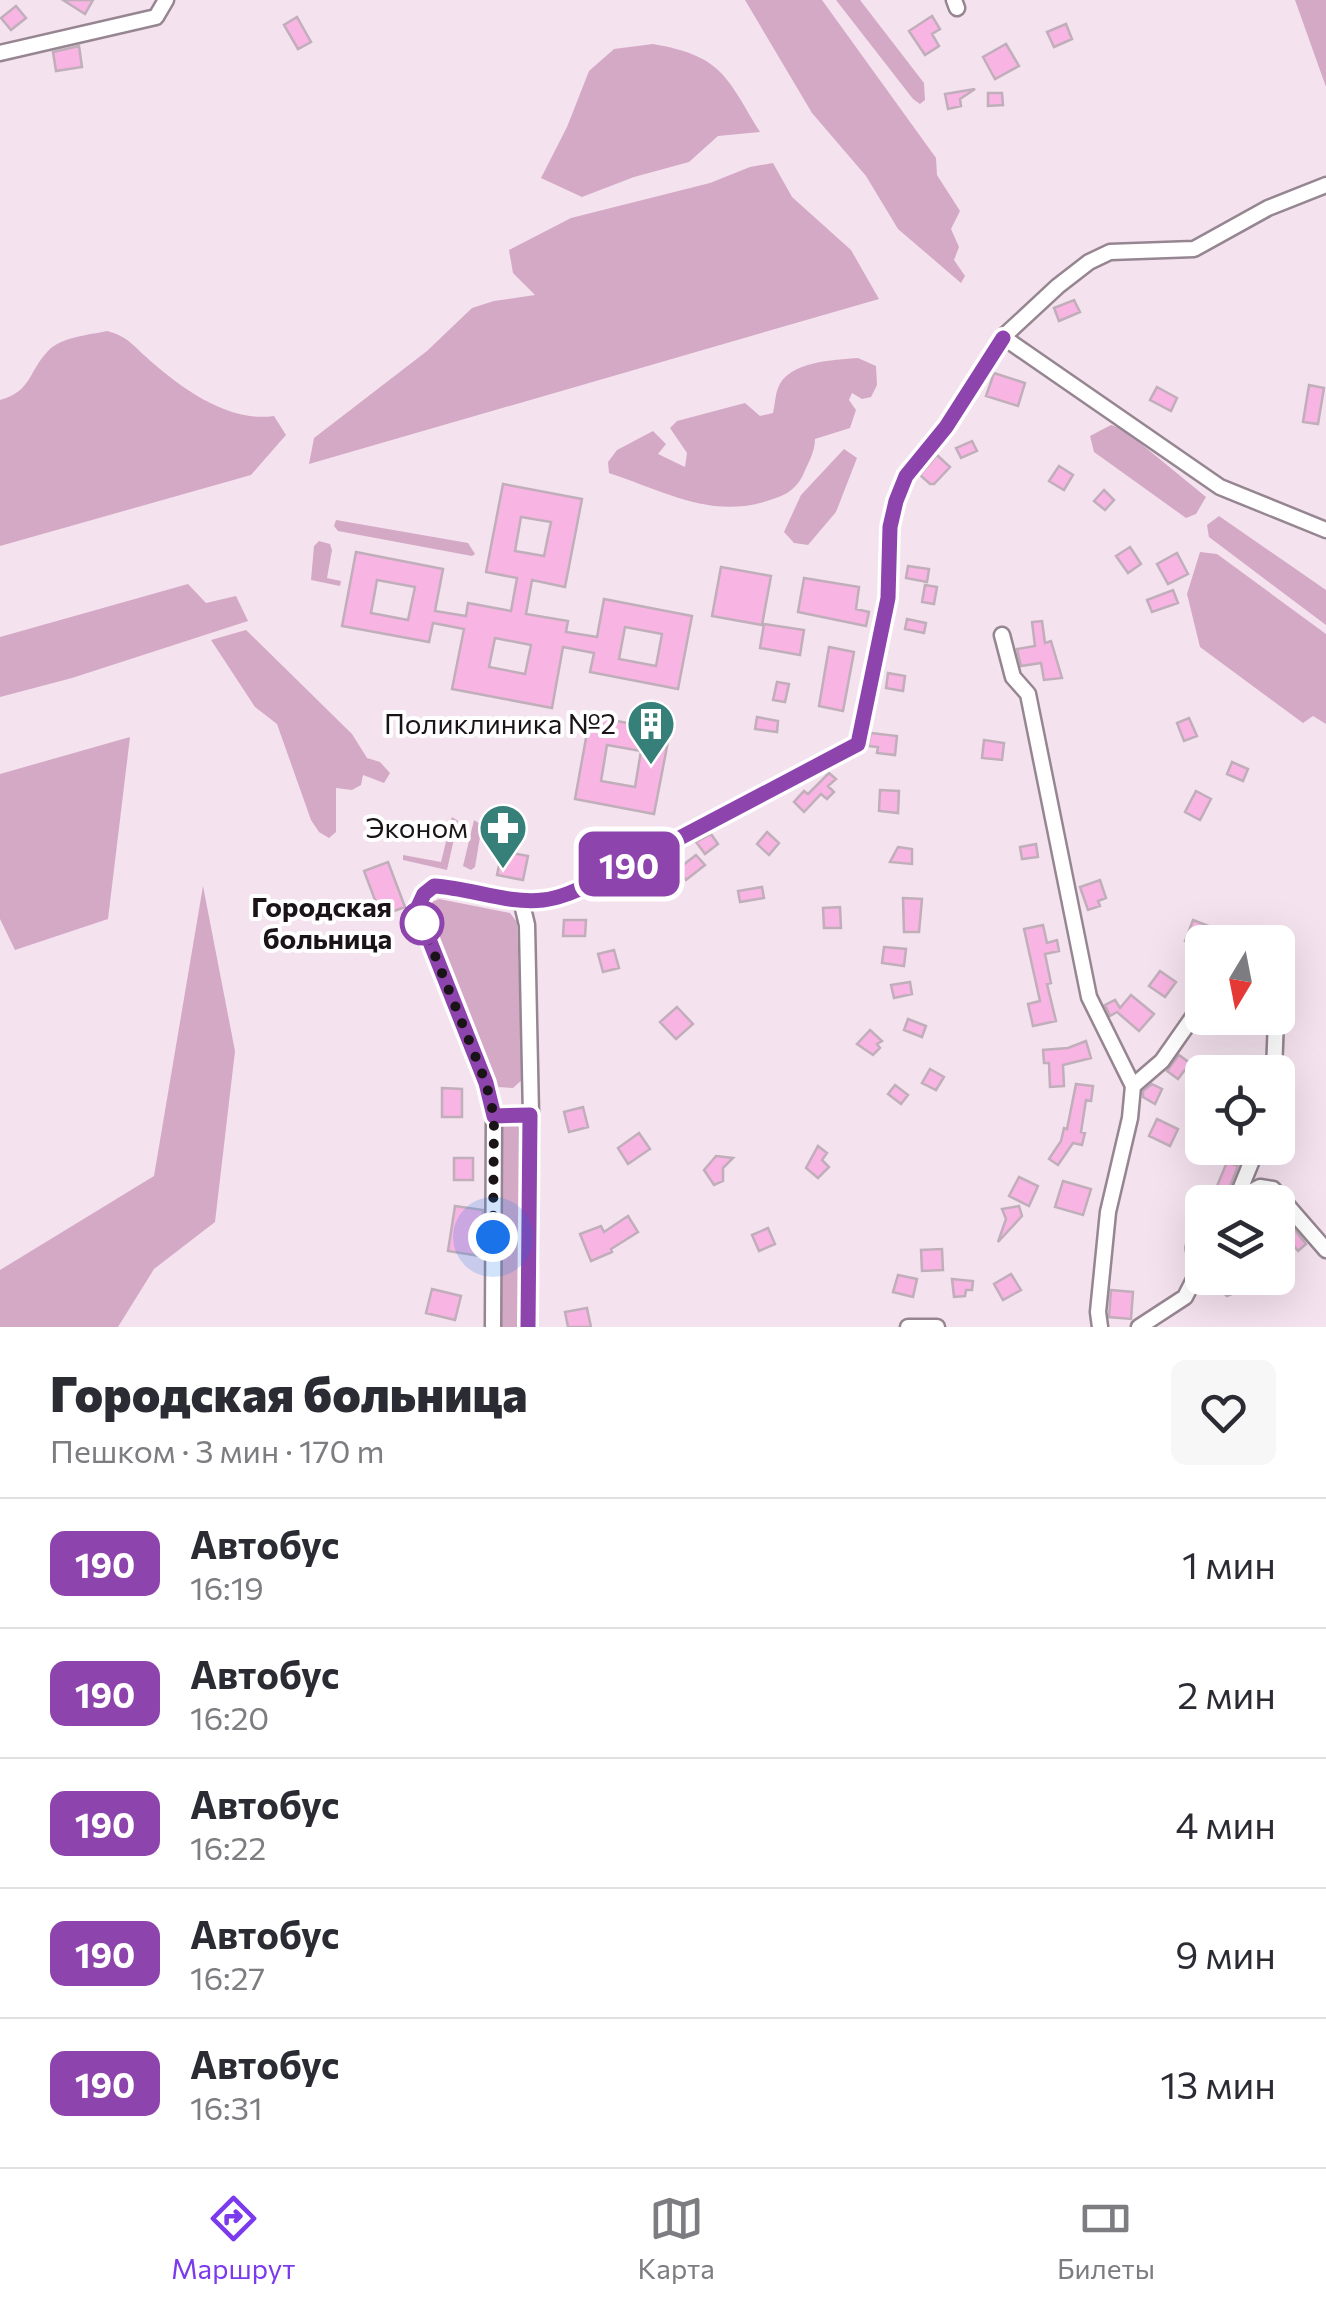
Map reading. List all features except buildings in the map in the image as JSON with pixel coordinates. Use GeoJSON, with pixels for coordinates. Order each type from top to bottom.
{"type":"FeatureCollection","features":[{"type":"Feature","properties":{"kind":"street"},"geometry":{"type":"LineString","coordinates":[[0,53],[156,17],[166,0]]}},
{"type":"Feature","properties":{"kind":"street"},"geometry":{"type":"LineString","coordinates":[[493,1327],[494,1116],[486,1083],[417,909],[424,894],[434,886],[544,900],[602,879],[858,744],[888,598],[890,527],[896,501],[906,476],[946,427],[1003,338],[1058,286],[1110,252],[1194,248],[1268,208],[1326,185]]}},
{"type":"Feature","properties":{"kind":"street"},"geometry":{"type":"LineString","coordinates":[[1003,338],[1220,487],[1326,530]]}},
{"type":"Feature","properties":{"kind":"street"},"geometry":{"type":"LineString","coordinates":[[1002,635],[1013,677],[1028,694],[1089,997],[1133,1086],[1130,1118],[1108,1212],[1098,1312],[1100,1327]]}},
{"type":"Feature","properties":{"kind":"street"},"geometry":{"type":"LineString","coordinates":[[521,900],[527,925],[528,1327]]}},
{"type":"Feature","properties":{"kind":"street"},"geometry":{"type":"LineString","coordinates":[[1133,1086],[1162,1061],[1185,1028]]}},
{"type":"Feature","properties":{"kind":"street"},"geometry":{"type":"LineString","coordinates":[[494,1116],[530,1115]]}},
{"type":"Feature","properties":{"kind":"street"},"geometry":{"type":"LineString","coordinates":[[1295,1214],[1326,1250]]}},
{"type":"Feature","properties":{"kind":"street"},"geometry":{"type":"LineString","coordinates":[[1138,1327],[1186,1295]]}},
{"type":"Feature","properties":{"kind":"street"},"geometry":{"type":"LineString","coordinates":[[908,1327],[937,1327]]}},
{"type":"Feature","properties":{"kind":"shaded area"},"geometry":{"type":"Polygon","coordinates":[[[745,0],[822,0],[936,158],[937,175],[960,211],[951,229],[959,247],[954,260],[965,276],[961,283],[898,229],[866,176],[812,113],[745,0]]]}},
{"type":"Feature","properties":{"kind":"shaded area"},"geometry":{"type":"Polygon","coordinates":[[[836,0],[860,0],[924,83],[925,100],[920,104],[913,99],[836,0]]]}},
{"type":"Feature","properties":{"kind":"shaded area"},"geometry":{"type":"Polygon","coordinates":[[[1295,0],[1326,0],[1326,87],[1295,0]]]}},
{"type":"Feature","properties":{"kind":"shaded area"},"geometry":{"type":"Polygon","coordinates":[[[653,44],[694,55],[720,71],[760,132],[718,136],[689,162],[582,197],[541,178],[589,71],[614,49],[653,44]]]}},
{"type":"Feature","properties":{"kind":"shaded area"},"geometry":{"type":"Polygon","coordinates":[[[773,163],[792,197],[851,250],[879,299],[309,464],[314,438],[427,351],[472,308],[535,295],[513,273],[509,250],[571,218],[773,163]]]}},
{"type":"Feature","properties":{"kind":"shaded area"},"geometry":{"type":"Polygon","coordinates":[[[107,331],[128,341],[172,379],[204,400],[239,414],[274,416],[286,435],[251,475],[0,546],[0,400],[24,386],[54,346],[107,331]]]}},
{"type":"Feature","properties":{"kind":"shaded area"},"geometry":{"type":"Polygon","coordinates":[[[858,358],[876,366],[877,385],[871,397],[862,399],[852,393],[849,400],[856,410],[850,428],[815,439],[803,475],[784,495],[746,506],[706,505],[609,473],[608,462],[617,450],[653,431],[666,444],[658,454],[685,467],[687,453],[670,428],[677,421],[745,403],[760,416],[773,413],[778,388],[791,372],[813,364],[858,358]]]}},
{"type":"Feature","properties":{"kind":"shaded area"},"geometry":{"type":"Polygon","coordinates":[[[1111,425],[1123,429],[1206,497],[1196,514],[1186,518],[1094,452],[1090,436],[1111,425]]]}},
{"type":"Feature","properties":{"kind":"shaded area"},"geometry":{"type":"Polygon","coordinates":[[[844,449],[857,458],[836,512],[808,545],[794,543],[784,532],[801,495],[844,449]]]}},
{"type":"Feature","properties":{"kind":"shaded area"},"geometry":{"type":"Polygon","coordinates":[[[1219,516],[1326,590],[1326,625],[1209,537],[1207,525],[1219,516]]]}},
{"type":"Feature","properties":{"kind":"shaded area"},"geometry":{"type":"Polygon","coordinates":[[[336,520],[468,543],[475,554],[338,531],[334,526],[336,520]]]}},
{"type":"Feature","properties":{"kind":"shaded area"},"geometry":{"type":"Polygon","coordinates":[[[319,541],[330,544],[327,578],[341,581],[340,586],[311,580],[314,546],[319,541]]]}},
{"type":"Feature","properties":{"kind":"shaded area"},"geometry":{"type":"Polygon","coordinates":[[[1200,552],[1217,554],[1326,634],[1326,724],[1313,716],[1303,723],[1200,647],[1187,594],[1200,552]]]}},
{"type":"Feature","properties":{"kind":"shaded area"},"geometry":{"type":"Polygon","coordinates":[[[188,584],[206,603],[236,596],[248,621],[0,697],[0,637],[188,584]]]}},
{"type":"Feature","properties":{"kind":"shaded area"},"geometry":{"type":"Polygon","coordinates":[[[246,630],[352,734],[367,758],[380,762],[390,773],[384,783],[363,775],[361,785],[352,790],[336,788],[336,832],[329,838],[311,820],[277,724],[255,707],[211,640],[246,630]]]}},
{"type":"Feature","properties":{"kind":"shaded area"},"geometry":{"type":"Polygon","coordinates":[[[130,737],[108,919],[15,950],[0,919],[0,774],[130,737]]]}},
{"type":"Feature","properties":{"kind":"shaded area"},"geometry":{"type":"Polygon","coordinates":[[[452,817],[458,821],[447,870],[403,860],[403,855],[441,862],[452,817]]]}},
{"type":"Feature","properties":{"kind":"shaded area"},"geometry":{"type":"Polygon","coordinates":[[[474,820],[482,825],[475,867],[471,870],[463,866],[474,820]]]}},
{"type":"Feature","properties":{"kind":"shaded area"},"geometry":{"type":"Polygon","coordinates":[[[203,886],[235,1051],[215,1222],[154,1269],[118,1327],[0,1327],[0,1270],[154,1176],[203,886]]]}},
{"type":"Feature","properties":{"kind":"shaded area"},"geometry":{"type":"Polygon","coordinates":[[[439,899],[510,913],[517,922],[523,1079],[513,1088],[498,1087],[492,1081],[430,917],[432,902],[439,899]]]}},
{"type":"Feature","properties":{"kind":"shaded area"},"geometry":{"type":"Polygon","coordinates":[[[511,1122],[523,1129],[523,1327],[499,1327],[498,1128],[511,1122]]]}},
{"type":"Feature","properties":{"kind":"bus line","name":"190"},"geometry":{"type":"LineString","coordinates":[[528,1327],[530,1115],[494,1116],[486,1083],[417,909],[424,894],[434,886],[521,900],[565,895],[858,744],[888,598],[890,527],[896,501],[906,476],[946,427],[1003,338]]}},
{"type":"Feature","properties":{"kind":"place","name":"Поликлиника №2"},"geometry":{"type":"Point","coordinates":[651,766]}},
{"type":"Feature","properties":{"kind":"place","name":"Эконом"},"geometry":{"type":"Point","coordinates":[503,870]}},
{"type":"Feature","properties":{"kind":"place","name":"Городская больница"},"geometry":{"type":"Point","coordinates":[422,923]}},
{"type":"Feature","properties":{"kind":"route"},"geometry":{"type":"LineString","coordinates":[[422,923],[486,1083],[494,1116],[493,1237]]}}]}
